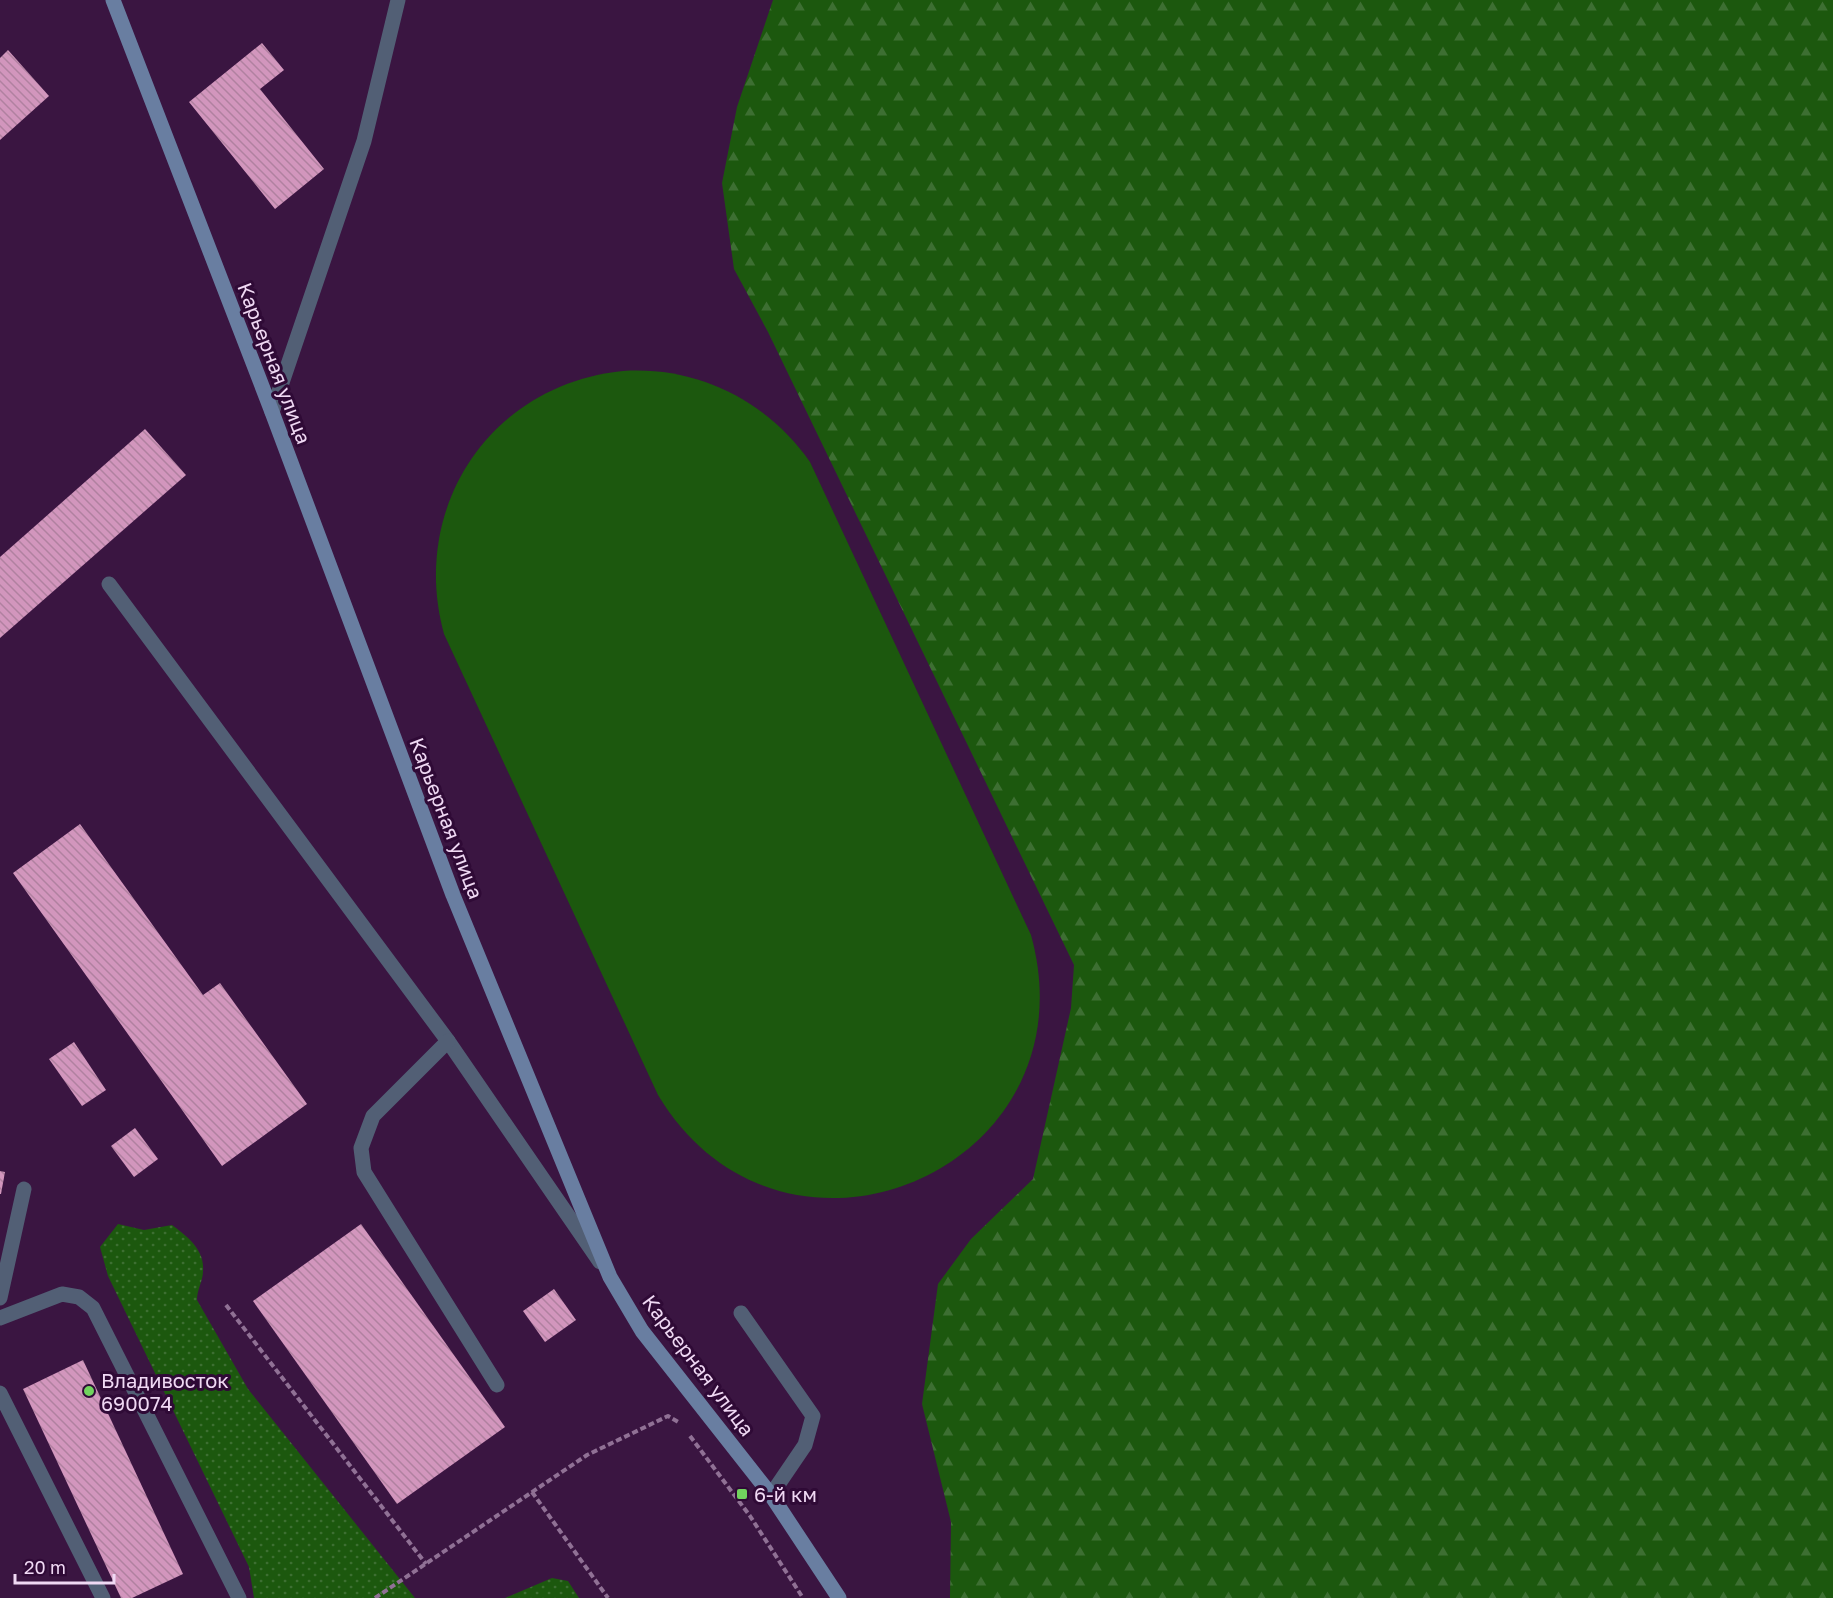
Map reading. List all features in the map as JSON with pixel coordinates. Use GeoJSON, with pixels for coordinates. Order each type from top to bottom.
{"type":"FeatureCollection","features":[{"type":"Feature","properties":{"kind":"street","name":"Карьерная улица"},"geometry":{"type":"LineString","coordinates":[[113,0],[272,412],[453,895],[610,1277],[642,1331],[771,1495],[839,1598]]}},
{"type":"Feature","properties":{"kind":"lane"},"geometry":{"type":"LineString","coordinates":[[272,412],[364,141],[398,0]]}},
{"type":"Feature","properties":{"kind":"lane"},"geometry":{"type":"LineString","coordinates":[[109,584],[448,1041],[610,1277]]}},
{"type":"Feature","properties":{"kind":"lane"},"geometry":{"type":"LineString","coordinates":[[448,1041],[373,1116],[361,1148],[364,1172],[497,1385]]}},
{"type":"Feature","properties":{"kind":"lane"},"geometry":{"type":"LineString","coordinates":[[0,1298],[24,1189]]}},
{"type":"Feature","properties":{"kind":"lane"},"geometry":{"type":"LineString","coordinates":[[0,1318],[62,1294],[79,1297],[93,1308],[239,1598]]}},
{"type":"Feature","properties":{"kind":"lane"},"geometry":{"type":"LineString","coordinates":[[741,1313],[813,1416],[805,1445],[771,1495]]}},
{"type":"Feature","properties":{"kind":"lane"},"geometry":{"type":"LineString","coordinates":[[0,1393],[103,1598]]}},
{"type":"Feature","properties":{"kind":"path"},"geometry":{"type":"LineString","coordinates":[[226,1305],[426,1564]]}},
{"type":"Feature","properties":{"kind":"path"},"geometry":{"type":"LineString","coordinates":[[375,1598],[587,1455],[668,1416],[679,1422],[750,1515],[803,1598]]}},
{"type":"Feature","properties":{"kind":"path"},"geometry":{"type":"LineString","coordinates":[[532,1492],[608,1598]]}},
{"type":"Feature","properties":{"kind":"green space"},"geometry":{"type":"Polygon","coordinates":[[[773,0],[1833,0],[1833,1598],[950,1598],[951,1522],[922,1404],[938,1284],[971,1239],[1033,1179],[1071,1008],[1074,965],[768,332],[734,269],[722,183],[737,107],[773,0]]]}},
{"type":"Feature","properties":{"kind":"green space"},"geometry":{"type":"Polygon","coordinates":[[[623,371],[651,371],[678,375],[728,392],[752,405],[773,421],[793,440],[810,462],[1031,935],[1039,1018],[1018,1088],[975,1143],[916,1181],[848,1197],[778,1191],[713,1157],[658,1095],[444,634],[436,587],[439,541],[450,498],[471,460],[499,426],[534,400],[576,381],[623,371]]]}},
{"type":"Feature","properties":{"kind":"green space"},"geometry":{"type":"Polygon","coordinates":[[[118,1224],[144,1230],[172,1225],[194,1244],[203,1263],[203,1275],[197,1300],[248,1389],[415,1598],[254,1598],[249,1567],[108,1276],[100,1247],[118,1224]]]}},
{"type":"Feature","properties":{"kind":"green space"},"geometry":{"type":"Polygon","coordinates":[[[552,1578],[568,1581],[579,1598],[505,1598],[552,1578]]]}},
{"type":"Feature","properties":{"kind":"building"},"geometry":{"type":"Polygon","coordinates":[[[262,43],[284,70],[260,89],[324,169],[275,209],[189,102],[262,43]]]}},
{"type":"Feature","properties":{"kind":"building"},"geometry":{"type":"Polygon","coordinates":[[[8,50],[49,96],[0,140],[0,58],[8,50]]]}},
{"type":"Feature","properties":{"kind":"building"},"geometry":{"type":"Polygon","coordinates":[[[145,429],[186,475],[0,638],[0,557],[145,429]]]}},
{"type":"Feature","properties":{"kind":"building"},"geometry":{"type":"Polygon","coordinates":[[[80,824],[203,995],[220,983],[307,1104],[222,1166],[13,873],[80,824]]]}},
{"type":"Feature","properties":{"kind":"building"},"geometry":{"type":"Polygon","coordinates":[[[74,1042],[106,1090],[82,1106],[49,1059],[74,1042]]]}},
{"type":"Feature","properties":{"kind":"building"},"geometry":{"type":"Polygon","coordinates":[[[135,1128],[158,1159],[134,1177],[111,1146],[135,1128]]]}},
{"type":"Feature","properties":{"kind":"building"},"geometry":{"type":"Polygon","coordinates":[[[0,1171],[5,1172],[1,1194],[0,1194],[0,1171]]]}},
{"type":"Feature","properties":{"kind":"building"},"geometry":{"type":"Polygon","coordinates":[[[361,1224],[505,1427],[397,1504],[253,1301],[361,1224]]]}},
{"type":"Feature","properties":{"kind":"building"},"geometry":{"type":"Polygon","coordinates":[[[554,1289],[576,1320],[545,1342],[523,1311],[554,1289]]]}},
{"type":"Feature","properties":{"kind":"building"},"geometry":{"type":"Polygon","coordinates":[[[83,1360],[183,1574],[132,1598],[121,1598],[23,1389],[83,1360]]]}},
{"type":"Feature","properties":{"kind":"place","name":"Владивосток 690074"},"geometry":{"type":"Point","coordinates":[89,1391]}},
{"type":"Feature","properties":{"kind":"place","name":"6-й км"},"geometry":{"type":"Point","coordinates":[742,1494]}}]}
